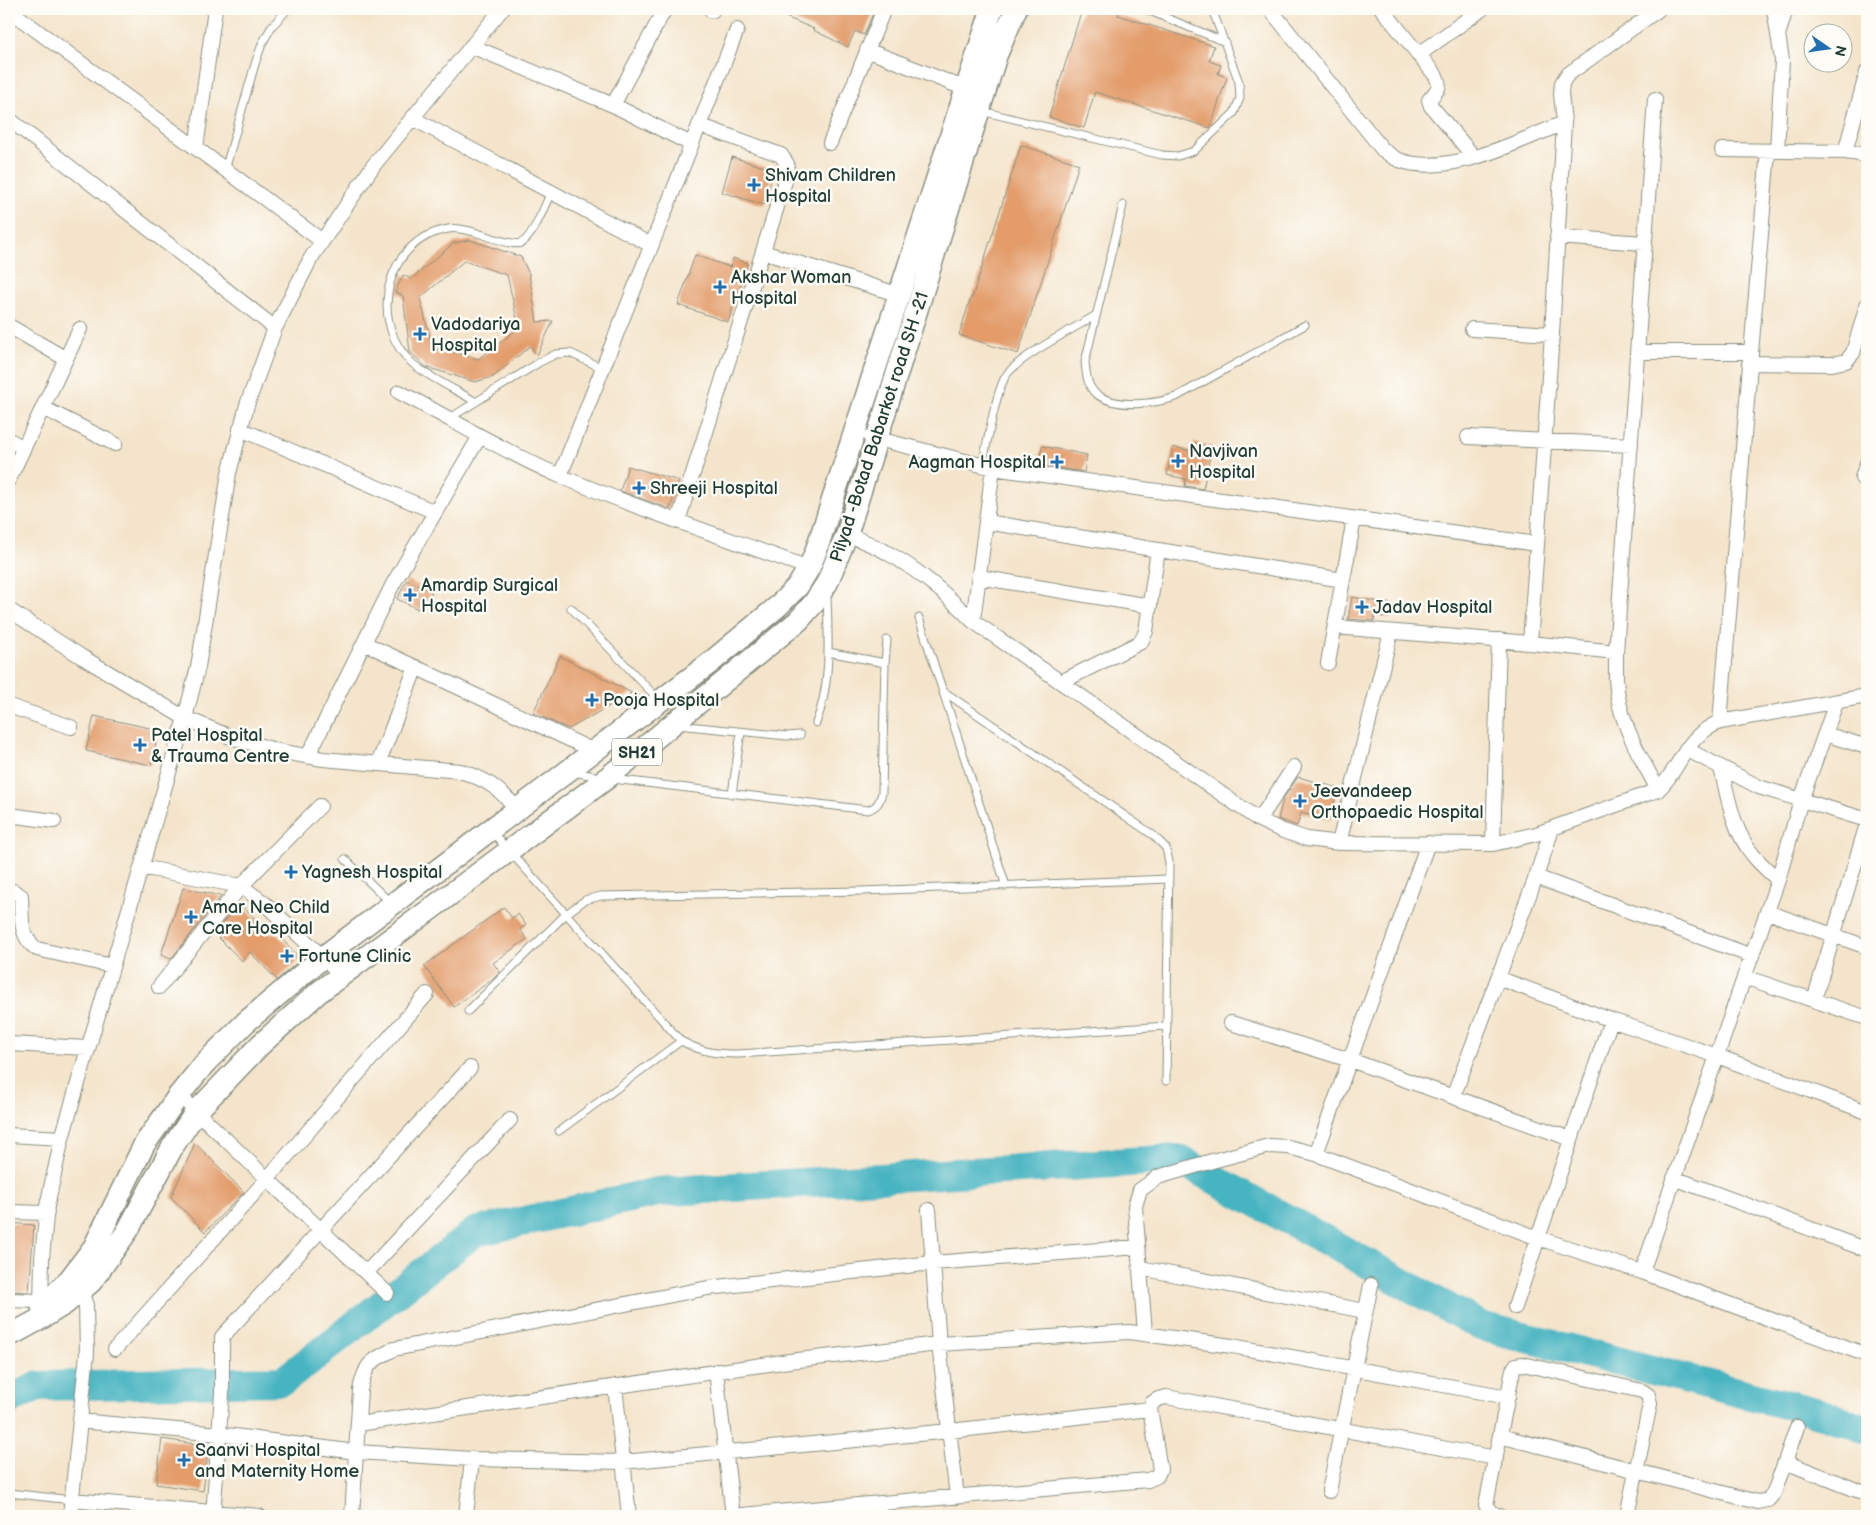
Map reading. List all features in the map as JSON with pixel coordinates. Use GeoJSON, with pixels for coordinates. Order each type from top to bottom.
{"type":"FeatureCollection","features":[{"type":"Feature","properties":{"kind":"main road","name":"Pilyad -Botad Babarkot road SH -21"},"geometry":{"type":"LineString","coordinates":[[13,1334],[42,1318],[75,1286],[144,1145],[179,1095],[205,1063],[246,1022],[323,957],[710,663],[777,607],[798,586],[810,568],[992,9]]}},
{"type":"Feature","properties":{"kind":"main road","name":"Pilyad -Botad Babarkot road SH -21"},"geometry":{"type":"LineString","coordinates":[[13,1334],[41,1304],[75,1286],[91,1282],[128,1230],[173,1146],[196,1112],[260,1046],[319,992],[607,778],[798,621],[814,603],[827,583],[847,534],[996,56],[1016,9]]}},
{"type":"Feature","properties":{"kind":"street"},"geometry":{"type":"LineString","coordinates":[[196,148],[215,9]]}},
{"type":"Feature","properties":{"kind":"street"},"geometry":{"type":"LineString","coordinates":[[613,105],[665,9]]}},
{"type":"Feature","properties":{"kind":"street"},"geometry":{"type":"LineString","coordinates":[[830,143],[884,9]]}},
{"type":"Feature","properties":{"kind":"street"},"geometry":{"type":"LineString","coordinates":[[1270,9],[1382,150],[1398,160],[1419,164],[1442,165],[1474,157],[1564,123]]}},
{"type":"Feature","properties":{"kind":"street"},"geometry":{"type":"LineString","coordinates":[[1382,9],[1436,76],[1439,83],[1438,90],[1430,100],[1431,106],[1474,157]]}},
{"type":"Feature","properties":{"kind":"street"},"geometry":{"type":"LineString","coordinates":[[1418,55],[1482,9]]}},
{"type":"Feature","properties":{"kind":"street"},"geometry":{"type":"LineString","coordinates":[[1530,643],[1552,334],[1564,123],[1562,83],[1567,75],[1659,9]]}},
{"type":"Feature","properties":{"kind":"street"},"geometry":{"type":"LineString","coordinates":[[1720,722],[1750,358],[1782,60],[1774,9]]}},
{"type":"Feature","properties":{"kind":"street"},"geometry":{"type":"LineString","coordinates":[[1778,38],[1786,9]]}},
{"type":"Feature","properties":{"kind":"street"},"geometry":{"type":"LineString","coordinates":[[9,10],[322,241]]}},
{"type":"Feature","properties":{"kind":"street"},"geometry":{"type":"LineString","coordinates":[[9,1300],[41,1304],[42,1258],[47,1214],[62,1138],[185,718],[198,667],[229,473],[247,405],[275,328],[311,258],[373,166],[471,46],[497,10]]}},
{"type":"Feature","properties":{"kind":"street"},"geometry":{"type":"LineString","coordinates":[[560,476],[737,30]]}},
{"type":"Feature","properties":{"kind":"street"},"geometry":{"type":"LineString","coordinates":[[471,46],[613,105],[691,144]]}},
{"type":"Feature","properties":{"kind":"street"},"geometry":{"type":"LineString","coordinates":[[867,50],[966,88]]}},
{"type":"Feature","properties":{"kind":"street"},"geometry":{"type":"LineString","coordinates":[[1845,152],[1867,72]]}},
{"type":"Feature","properties":{"kind":"street"},"geometry":{"type":"LineString","coordinates":[[1655,98],[1616,652],[1616,677],[1620,706],[1630,734],[1658,790]]}},
{"type":"Feature","properties":{"kind":"street"},"geometry":{"type":"LineString","coordinates":[[412,118],[651,245]]}},
{"type":"Feature","properties":{"kind":"street"},"geometry":{"type":"LineString","coordinates":[[9,119],[275,328]]}},
{"type":"Feature","properties":{"kind":"street"},"geometry":{"type":"LineString","coordinates":[[678,521],[786,178],[787,164],[781,155],[699,125]]}},
{"type":"Feature","properties":{"kind":"street"},"geometry":{"type":"LineString","coordinates":[[1722,150],[1845,152],[1867,155]]}},
{"type":"Feature","properties":{"kind":"street"},"geometry":{"type":"LineString","coordinates":[[1557,236],[1645,243]]}},
{"type":"Feature","properties":{"kind":"street"},"geometry":{"type":"LineString","coordinates":[[763,252],[900,295]]}},
{"type":"Feature","properties":{"kind":"street"},"geometry":{"type":"LineString","coordinates":[[1638,352],[1832,364],[1846,361],[1853,353],[1867,305]]}},
{"type":"Feature","properties":{"kind":"street"},"geometry":{"type":"LineString","coordinates":[[9,326],[66,359]]}},
{"type":"Feature","properties":{"kind":"street"},"geometry":{"type":"LineString","coordinates":[[9,479],[80,329]]}},
{"type":"Feature","properties":{"kind":"street"},"geometry":{"type":"LineString","coordinates":[[1472,329],[1552,334]]}},
{"type":"Feature","properties":{"kind":"street"},"geometry":{"type":"LineString","coordinates":[[399,392],[480,436],[560,476],[810,568]]}},
{"type":"Feature","properties":{"kind":"street"},"geometry":{"type":"LineString","coordinates":[[43,408],[115,444]]}},
{"type":"Feature","properties":{"kind":"street"},"geometry":{"type":"LineString","coordinates":[[240,429],[435,512]]}},
{"type":"Feature","properties":{"kind":"street"},"geometry":{"type":"LineString","coordinates":[[855,432],[877,440],[988,467],[1537,544]]}},
{"type":"Feature","properties":{"kind":"street"},"geometry":{"type":"LineString","coordinates":[[308,756],[393,584],[480,436]]}},
{"type":"Feature","properties":{"kind":"street"},"geometry":{"type":"LineString","coordinates":[[1468,437],[1631,445]]}},
{"type":"Feature","properties":{"kind":"street"},"geometry":{"type":"LineString","coordinates":[[9,440],[24,448]]}},
{"type":"Feature","properties":{"kind":"street"},"geometry":{"type":"LineString","coordinates":[[1862,478],[1867,463]]}},
{"type":"Feature","properties":{"kind":"street"},"geometry":{"type":"LineString","coordinates":[[973,621],[986,522],[988,467]]}},
{"type":"Feature","properties":{"kind":"street"},"geometry":{"type":"LineString","coordinates":[[1328,663],[1354,519]]}},
{"type":"Feature","properties":{"kind":"street"},"geometry":{"type":"LineString","coordinates":[[986,522],[1343,580]]}},
{"type":"Feature","properties":{"kind":"street"},"geometry":{"type":"LineString","coordinates":[[847,534],[886,552],[923,575],[944,592],[973,621],[1259,820],[1307,839],[1339,843],[1493,844],[1536,834],[1658,790],[1666,782],[1686,749],[1708,727],[1720,722],[1867,696]]}},
{"type":"Feature","properties":{"kind":"street"},"geometry":{"type":"LineString","coordinates":[[1061,682],[1141,642],[1146,631],[1158,550]]}},
{"type":"Feature","properties":{"kind":"street"},"geometry":{"type":"LineString","coordinates":[[979,576],[1150,606]]}},
{"type":"Feature","properties":{"kind":"street"},"geometry":{"type":"LineString","coordinates":[[9,610],[82,657],[185,718],[236,739],[278,751],[308,756],[460,771],[494,785],[518,809]]}},
{"type":"Feature","properties":{"kind":"street"},"geometry":{"type":"LineString","coordinates":[[1335,627],[1499,640],[1616,652]]}},
{"type":"Feature","properties":{"kind":"street"},"geometry":{"type":"LineString","coordinates":[[1339,843],[1391,632]]}},
{"type":"Feature","properties":{"kind":"street"},"geometry":{"type":"LineString","coordinates":[[1493,844],[1499,640]]}},
{"type":"Feature","properties":{"kind":"street"},"geometry":{"type":"LineString","coordinates":[[364,643],[594,751]]}},
{"type":"Feature","properties":{"kind":"street"},"geometry":{"type":"LineString","coordinates":[[378,764],[416,667]]}},
{"type":"Feature","properties":{"kind":"street"},"geometry":{"type":"LineString","coordinates":[[1642,1272],[1778,880],[1801,800],[1836,703]]}},
{"type":"Feature","properties":{"kind":"street"},"geometry":{"type":"LineString","coordinates":[[9,706],[71,727]]}},
{"type":"Feature","properties":{"kind":"street"},"geometry":{"type":"LineString","coordinates":[[1824,734],[1867,747]]}},
{"type":"Feature","properties":{"kind":"street"},"geometry":{"type":"LineString","coordinates":[[1686,749],[1759,787],[1867,820]]}},
{"type":"Feature","properties":{"kind":"street"},"geometry":{"type":"LineString","coordinates":[[1259,820],[1294,767]]}},
{"type":"Feature","properties":{"kind":"street"},"geometry":{"type":"LineString","coordinates":[[1721,768],[1735,822],[1743,840],[1753,856],[1778,880]]}},
{"type":"Feature","properties":{"kind":"street"},"geometry":{"type":"LineString","coordinates":[[159,987],[241,886],[320,806]]}},
{"type":"Feature","properties":{"kind":"street"},"geometry":{"type":"LineString","coordinates":[[9,815],[54,821]]}},
{"type":"Feature","properties":{"kind":"street"},"geometry":{"type":"LineString","coordinates":[[1814,1000],[1867,824]]}},
{"type":"Feature","properties":{"kind":"street"},"geometry":{"type":"LineString","coordinates":[[1453,1097],[1536,878],[1552,829]]}},
{"type":"Feature","properties":{"kind":"street"},"geometry":{"type":"LineString","coordinates":[[1316,1154],[1428,844]]}},
{"type":"Feature","properties":{"kind":"street"},"geometry":{"type":"LineString","coordinates":[[141,867],[241,886],[264,903],[342,974]]}},
{"type":"Feature","properties":{"kind":"street"},"geometry":{"type":"LineString","coordinates":[[1536,878],[1752,956]]}},
{"type":"Feature","properties":{"kind":"street"},"geometry":{"type":"LineString","coordinates":[[9,890],[13,890],[21,896],[23,935],[28,943],[37,949],[112,966]]}},
{"type":"Feature","properties":{"kind":"street"},"geometry":{"type":"LineString","coordinates":[[1767,912],[1867,947]]}},
{"type":"Feature","properties":{"kind":"street"},"geometry":{"type":"LineString","coordinates":[[1744,977],[1867,1018]]}},
{"type":"Feature","properties":{"kind":"street"},"geometry":{"type":"LineString","coordinates":[[1498,978],[1867,1112]]}},
{"type":"Feature","properties":{"kind":"street"},"geometry":{"type":"LineString","coordinates":[[115,1349],[267,1179],[427,994]]}},
{"type":"Feature","properties":{"kind":"street"},"geometry":{"type":"LineString","coordinates":[[1515,1306],[1611,1020]]}},
{"type":"Feature","properties":{"kind":"street"},"geometry":{"type":"LineString","coordinates":[[1231,1023],[1350,1060],[1571,1139]]}},
{"type":"Feature","properties":{"kind":"street"},"geometry":{"type":"LineString","coordinates":[[9,1044],[88,1048]]}},
{"type":"Feature","properties":{"kind":"street"},"geometry":{"type":"LineString","coordinates":[[213,1514],[222,1393],[222,1337],[470,1068]]}},
{"type":"Feature","properties":{"kind":"street"},"geometry":{"type":"LineString","coordinates":[[179,1095],[387,1293]]}},
{"type":"Feature","properties":{"kind":"street"},"geometry":{"type":"LineString","coordinates":[[366,1273],[510,1120]]}},
{"type":"Feature","properties":{"kind":"street"},"geometry":{"type":"LineString","coordinates":[[9,1135],[62,1138]]}},
{"type":"Feature","properties":{"kind":"street"},"geometry":{"type":"LineString","coordinates":[[1145,1333],[1134,1206],[1140,1190],[1158,1177],[1269,1146],[1288,1147],[1316,1154],[1538,1238],[1642,1272],[1867,1355]]}},
{"type":"Feature","properties":{"kind":"street"},"geometry":{"type":"LineString","coordinates":[[1674,1178],[1867,1250]]}},
{"type":"Feature","properties":{"kind":"street"},"geometry":{"type":"LineString","coordinates":[[929,1210],[939,1344],[957,1497]]}},
{"type":"Feature","properties":{"kind":"street"},"geometry":{"type":"LineString","coordinates":[[9,1212],[47,1214]]}},
{"type":"Feature","properties":{"kind":"street"},"geometry":{"type":"LineString","coordinates":[[352,1516],[360,1390],[364,1371],[374,1360],[394,1349],[708,1288],[933,1263],[1138,1248]]}},
{"type":"Feature","properties":{"kind":"street"},"geometry":{"type":"LineString","coordinates":[[1140,1268],[1365,1312]]}},
{"type":"Feature","properties":{"kind":"street"},"geometry":{"type":"LineString","coordinates":[[1329,1491],[1371,1285]]}},
{"type":"Feature","properties":{"kind":"street"},"geometry":{"type":"LineString","coordinates":[[70,1516],[87,1353],[86,1306],[75,1286]]}},
{"type":"Feature","properties":{"kind":"street"},"geometry":{"type":"LineString","coordinates":[[358,1424],[789,1361],[939,1344],[1129,1332],[1232,1346],[1508,1397]]}},
{"type":"Feature","properties":{"kind":"street"},"geometry":{"type":"LineString","coordinates":[[1499,1516],[1490,1512],[1486,1505],[1513,1370],[1516,1365],[1522,1364],[1642,1391],[1648,1395],[1650,1404],[1628,1516]]}},
{"type":"Feature","properties":{"kind":"street"},"geometry":{"type":"LineString","coordinates":[[716,1371],[732,1516],[1148,1480],[1157,1476],[1160,1469],[1150,1409],[1152,1403],[1166,1397],[1496,1458]]}},
{"type":"Feature","properties":{"kind":"street"},"geometry":{"type":"LineString","coordinates":[[615,1386],[629,1516]]}},
{"type":"Feature","properties":{"kind":"street"},"geometry":{"type":"LineString","coordinates":[[80,1421],[219,1434],[356,1452],[472,1459],[623,1462],[950,1432],[1150,1409]]}},
{"type":"Feature","properties":{"kind":"street"},"geometry":{"type":"LineString","coordinates":[[1500,1436],[1758,1502],[1768,1500],[1774,1493],[1797,1427]]}},
{"type":"Feature","properties":{"kind":"street"},"geometry":{"type":"LineString","coordinates":[[466,1516],[472,1459]]}},
{"type":"Feature","properties":{"kind":"street"},"geometry":{"type":"LineString","coordinates":[[1785,1462],[1867,1494]]}},
{"type":"Feature","properties":{"kind":"street"},"geometry":{"type":"LineString","coordinates":[[72,1500],[213,1514],[259,1516]]}},
{"type":"Feature","properties":{"kind":"lane"},"geometry":{"type":"LineString","coordinates":[[225,170],[262,44],[272,26],[288,9]]}},
{"type":"Feature","properties":{"kind":"lane"},"geometry":{"type":"LineString","coordinates":[[1145,9],[1225,42]]}},
{"type":"Feature","properties":{"kind":"lane"},"geometry":{"type":"LineString","coordinates":[[979,111],[1162,155],[1178,156],[1194,151],[1234,113],[1240,98],[1239,82],[1212,9]]}},
{"type":"Feature","properties":{"kind":"lane"},"geometry":{"type":"LineString","coordinates":[[476,402],[430,375],[407,358],[394,339],[386,310],[386,293],[393,272],[403,256],[417,242],[432,234],[448,229],[467,229],[509,243],[520,244],[529,238],[551,192]]}},
{"type":"Feature","properties":{"kind":"lane"},"geometry":{"type":"LineString","coordinates":[[1122,205],[1085,362],[1087,380],[1096,394],[1113,401],[1130,403],[1148,403],[1176,396],[1305,325]]}},
{"type":"Feature","properties":{"kind":"lane"},"geometry":{"type":"LineString","coordinates":[[988,467],[1000,391],[1006,376],[1016,363],[1096,315]]}},
{"type":"Feature","properties":{"kind":"lane"},"geometry":{"type":"LineString","coordinates":[[450,418],[556,354],[570,353],[602,368]]}},
{"type":"Feature","properties":{"kind":"lane"},"geometry":{"type":"LineString","coordinates":[[816,723],[825,692],[828,652],[827,583]]}},
{"type":"Feature","properties":{"kind":"lane"},"geometry":{"type":"LineString","coordinates":[[571,608],[660,701]]}},
{"type":"Feature","properties":{"kind":"lane"},"geometry":{"type":"LineString","coordinates":[[919,618],[1006,886]]}},
{"type":"Feature","properties":{"kind":"lane"},"geometry":{"type":"LineString","coordinates":[[568,772],[868,810],[876,808],[882,792],[885,663],[888,640]]}},
{"type":"Feature","properties":{"kind":"lane"},"geometry":{"type":"LineString","coordinates":[[828,652],[885,663]]}},
{"type":"Feature","properties":{"kind":"lane"},"geometry":{"type":"LineString","coordinates":[[943,691],[1153,835],[1166,848],[1169,862],[1166,1081]]}},
{"type":"Feature","properties":{"kind":"lane"},"geometry":{"type":"LineString","coordinates":[[670,725],[787,736],[800,735]]}},
{"type":"Feature","properties":{"kind":"lane"},"geometry":{"type":"LineString","coordinates":[[732,794],[741,732]]}},
{"type":"Feature","properties":{"kind":"lane"},"geometry":{"type":"LineString","coordinates":[[490,830],[681,1041],[697,1049],[712,1053],[738,1054],[1167,1026]]}},
{"type":"Feature","properties":{"kind":"lane"},"geometry":{"type":"LineString","coordinates":[[345,859],[393,904]]}},
{"type":"Feature","properties":{"kind":"lane"},"geometry":{"type":"LineString","coordinates":[[468,1012],[566,914],[585,900],[601,896],[852,891],[1169,879]]}},
{"type":"Feature","properties":{"kind":"lane"},"geometry":{"type":"LineString","coordinates":[[559,1131],[681,1041]]}},
{"type":"Feature","properties":{"kind":"lane"},"geometry":{"type":"LineString","coordinates":[[9,1493],[72,1500]]}},
{"type":"Feature","properties":{"kind":"building"},"geometry":{"type":"Polygon","coordinates":[[[767,9],[865,9],[873,13],[864,35],[855,31],[848,47],[814,29],[767,9]]]}},
{"type":"Feature","properties":{"kind":"building"},"geometry":{"type":"Polygon","coordinates":[[[1082,9],[1120,9],[1118,15],[1214,46],[1209,61],[1221,65],[1218,74],[1227,77],[1210,128],[1095,92],[1084,128],[1049,117],[1082,9]]]}},
{"type":"Feature","properties":{"kind":"building"},"geometry":{"type":"Polygon","coordinates":[[[1021,145],[1079,164],[1018,354],[959,335],[1021,145]]]}},
{"type":"Feature","properties":{"kind":"building"},"geometry":{"type":"Polygon","coordinates":[[[732,157],[774,170],[764,205],[722,192],[732,157]]]}},
{"type":"Feature","properties":{"kind":"building"},"geometry":{"type":"Polygon","coordinates":[[[470,240],[521,257],[529,274],[537,322],[553,321],[537,355],[530,346],[493,377],[475,382],[426,367],[410,352],[403,296],[395,292],[403,275],[411,279],[454,243],[470,240]],[[464,261],[420,298],[432,345],[478,359],[519,328],[507,275],[464,261]]]}},
{"type":"Feature","properties":{"kind":"building"},"geometry":{"type":"Polygon","coordinates":[[[695,255],[730,267],[733,258],[748,263],[728,322],[678,305],[695,255]]]}},
{"type":"Feature","properties":{"kind":"building"},"geometry":{"type":"Polygon","coordinates":[[[1194,443],[1212,447],[1203,489],[1185,486],[1186,479],[1167,475],[1173,447],[1192,451],[1194,443]]]}},
{"type":"Feature","properties":{"kind":"building"},"geometry":{"type":"Polygon","coordinates":[[[1042,446],[1087,455],[1084,472],[1038,465],[1042,446]]]}},
{"type":"Feature","properties":{"kind":"building"},"geometry":{"type":"Polygon","coordinates":[[[628,466],[679,481],[670,509],[620,491],[628,466]]]}},
{"type":"Feature","properties":{"kind":"building"},"geometry":{"type":"Polygon","coordinates":[[[407,580],[432,592],[422,611],[397,599],[407,580]]]}},
{"type":"Feature","properties":{"kind":"building"},"geometry":{"type":"Polygon","coordinates":[[[1352,597],[1392,604],[1389,618],[1375,615],[1374,621],[1348,619],[1352,597]]]}},
{"type":"Feature","properties":{"kind":"building"},"geometry":{"type":"Polygon","coordinates":[[[560,656],[632,693],[569,729],[533,713],[560,656]]]}},
{"type":"Feature","properties":{"kind":"building"},"geometry":{"type":"Polygon","coordinates":[[[94,716],[159,730],[151,765],[86,751],[94,716]]]}},
{"type":"Feature","properties":{"kind":"building"},"geometry":{"type":"Polygon","coordinates":[[[1298,777],[1338,788],[1330,820],[1301,813],[1297,826],[1278,819],[1283,799],[1298,777]]]}},
{"type":"Feature","properties":{"kind":"building"},"geometry":{"type":"Polygon","coordinates":[[[183,888],[221,896],[171,959],[161,955],[183,888]]]}},
{"type":"Feature","properties":{"kind":"building"},"geometry":{"type":"Polygon","coordinates":[[[239,903],[272,935],[275,932],[301,959],[277,980],[250,952],[242,961],[214,933],[239,903]]]}},
{"type":"Feature","properties":{"kind":"building"},"geometry":{"type":"Polygon","coordinates":[[[504,907],[512,918],[518,914],[526,925],[520,929],[527,939],[493,963],[500,972],[493,979],[454,1007],[424,966],[504,907]]]}},
{"type":"Feature","properties":{"kind":"building"},"geometry":{"type":"Polygon","coordinates":[[[195,1143],[244,1192],[205,1232],[171,1197],[195,1143]]]}},
{"type":"Feature","properties":{"kind":"building"},"geometry":{"type":"Polygon","coordinates":[[[9,1223],[34,1225],[29,1292],[9,1291],[9,1223]]]}},
{"type":"Feature","properties":{"kind":"building"},"geometry":{"type":"Polygon","coordinates":[[[162,1439],[209,1446],[203,1491],[156,1484],[162,1439]]]}},
{"type":"Feature","properties":{"kind":"waterway"},"geometry":{"type":"LineString","coordinates":[[9,1400],[39,1386],[283,1381],[475,1232],[657,1192],[1178,1159],[1481,1326],[1819,1413],[1867,1429]]}},
{"type":"Feature","properties":{"kind":"place","name":"Shivam Children Hospital"},"geometry":{"type":"Point","coordinates":[754,185]}},
{"type":"Feature","properties":{"kind":"place","name":"Akshar Woman Hospital"},"geometry":{"type":"Point","coordinates":[720,287]}},
{"type":"Feature","properties":{"kind":"place","name":"Vadodariya Hospital"},"geometry":{"type":"Point","coordinates":[420,334]}},
{"type":"Feature","properties":{"kind":"place","name":"Navjivan Hospital"},"geometry":{"type":"Point","coordinates":[1178,461]}},
{"type":"Feature","properties":{"kind":"place","name":"Aagman Hospital"},"geometry":{"type":"Point","coordinates":[1057,462]}},
{"type":"Feature","properties":{"kind":"place","name":"Shreeji Hospital"},"geometry":{"type":"Point","coordinates":[639,488]}},
{"type":"Feature","properties":{"kind":"place","name":"Amardip Surgical Hospital"},"geometry":{"type":"Point","coordinates":[410,595]}},
{"type":"Feature","properties":{"kind":"place","name":"Jadav Hospital"},"geometry":{"type":"Point","coordinates":[1362,607]}},
{"type":"Feature","properties":{"kind":"place","name":"Pooja Hospital"},"geometry":{"type":"Point","coordinates":[592,700]}},
{"type":"Feature","properties":{"kind":"place","name":"Patel Hospital & Trauma Centre"},"geometry":{"type":"Point","coordinates":[140,745]}},
{"type":"Feature","properties":{"kind":"place","name":"Jeevandeep Orthopaedic Hospital"},"geometry":{"type":"Point","coordinates":[1300,801]}},
{"type":"Feature","properties":{"kind":"place","name":"Yagnesh Hospital"},"geometry":{"type":"Point","coordinates":[291,872]}},
{"type":"Feature","properties":{"kind":"place","name":"Amar Neo Child Care Hospital"},"geometry":{"type":"Point","coordinates":[191,917]}},
{"type":"Feature","properties":{"kind":"place","name":"Fortune Clinic"},"geometry":{"type":"Point","coordinates":[287,956]}},
{"type":"Feature","properties":{"kind":"place","name":"Saanvi Hospital and Maternity Home"},"geometry":{"type":"Point","coordinates":[184,1460]}}]}
